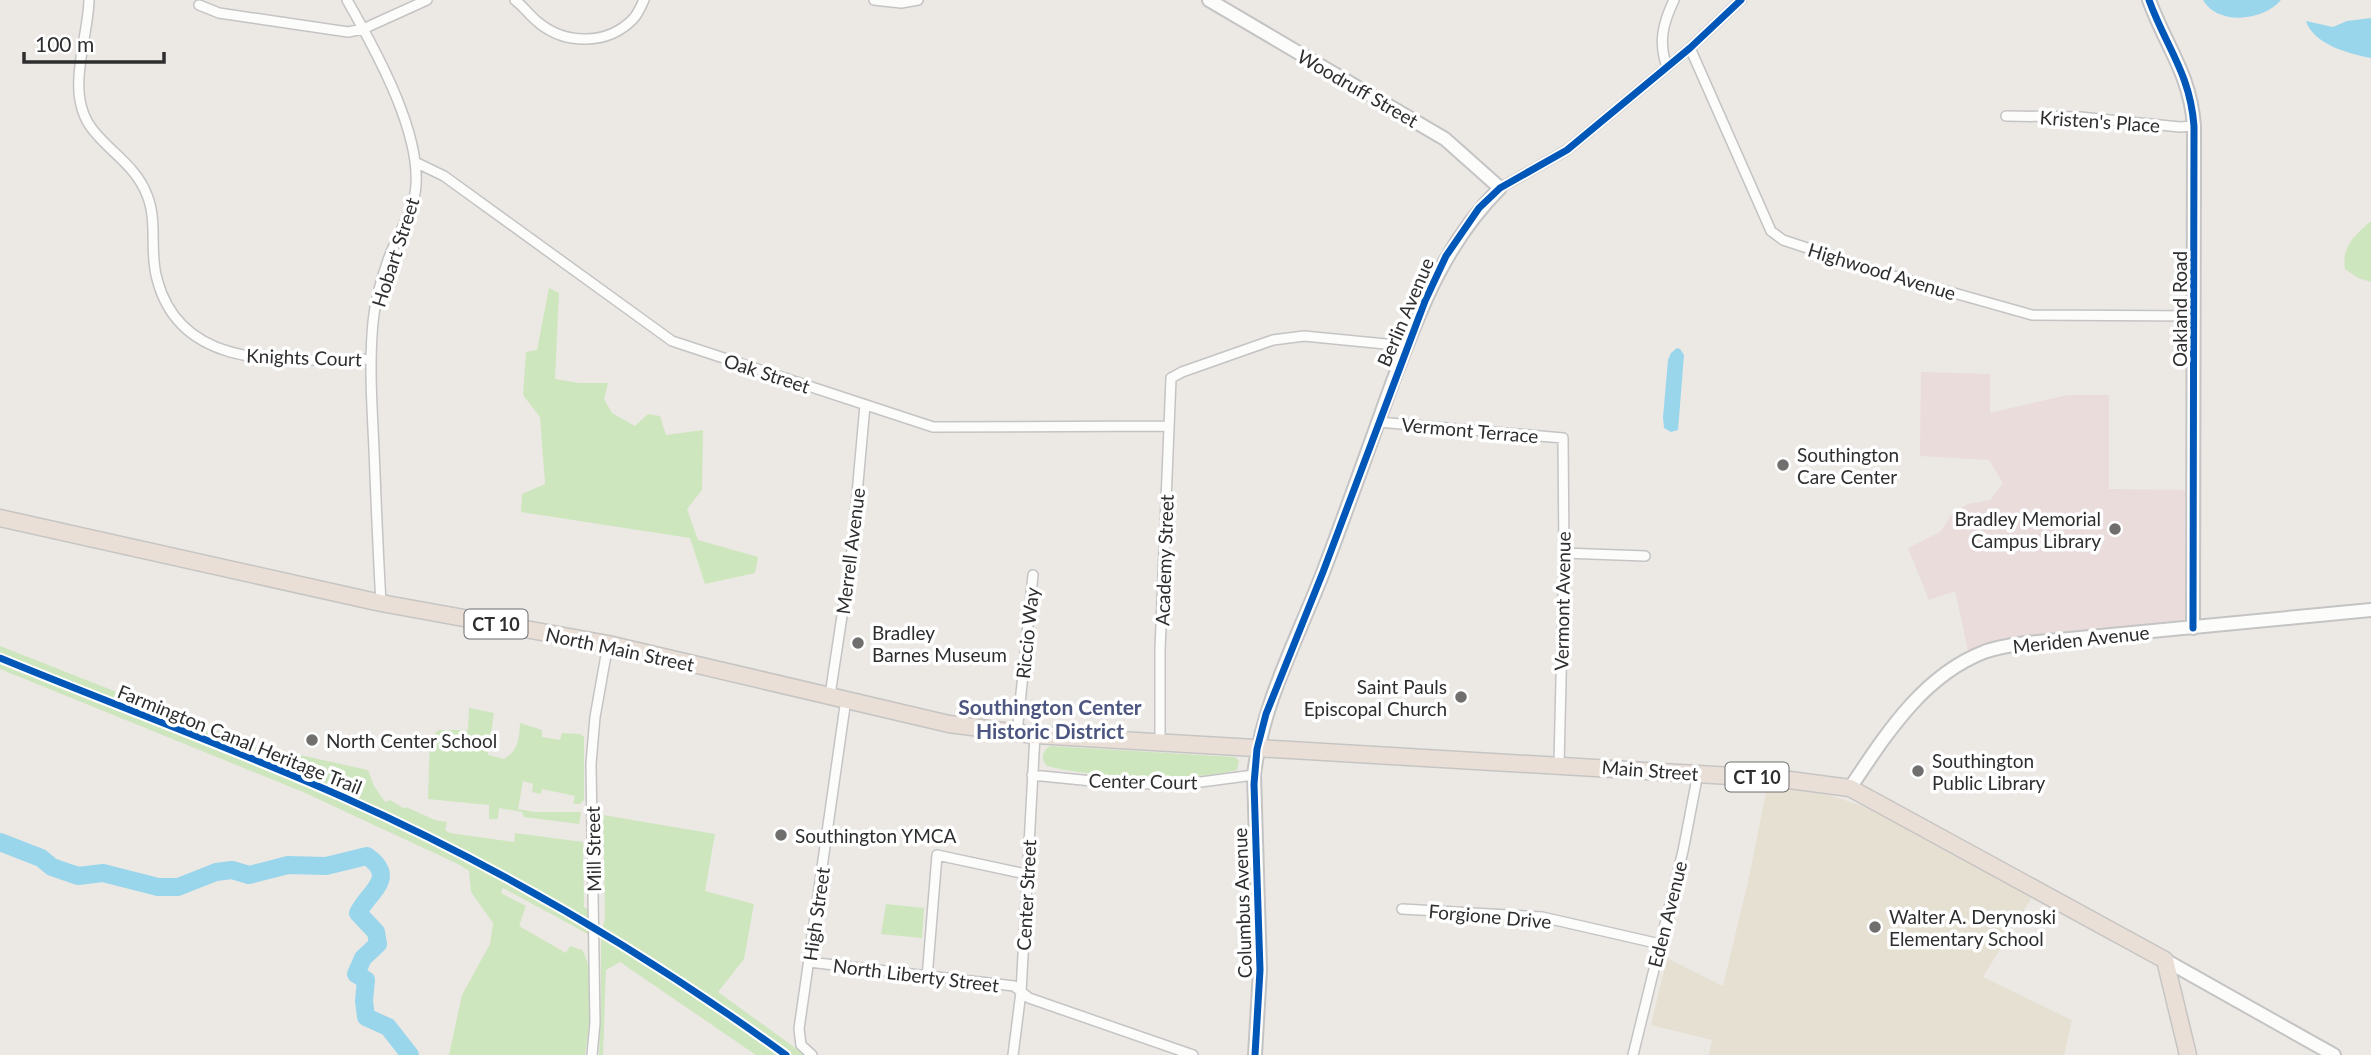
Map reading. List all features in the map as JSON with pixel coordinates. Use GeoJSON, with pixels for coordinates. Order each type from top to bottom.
{"type":"FeatureCollection","features":[{"type":"Feature","properties":{"kind":"highway","name":"North Main Street"},"geometry":{"type":"LineString","coordinates":[[0,518],[381,603],[608,644],[949,724],[1035,735]]}},
{"type":"Feature","properties":{"kind":"highway","name":"Main Street"},"geometry":{"type":"LineString","coordinates":[[1035,735],[1257,750],[1698,773],[1815,782],[1850,788],[2165,960]]}},
{"type":"Feature","properties":{"kind":"highway"},"geometry":{"type":"LineString","coordinates":[[2165,960],[2188,1055]]}},
{"type":"Feature","properties":{"kind":"main road","name":"Woodruff Street"},"geometry":{"type":"LineString","coordinates":[[1209,0],[1445,139],[1500,188]]}},
{"type":"Feature","properties":{"kind":"main road","name":"Oakland Road"},"geometry":{"type":"LineString","coordinates":[[2150,0],[2184,76],[2192,101],[2194,126],[2193,628]]}},
{"type":"Feature","properties":{"kind":"main road","name":"Berlin Avenue"},"geometry":{"type":"LineString","coordinates":[[1257,750],[1266,714],[1323,572],[1406,346],[1446,256],[1479,208],[1500,188]]}},
{"type":"Feature","properties":{"kind":"main road","name":"Meriden Avenue"},"geometry":{"type":"LineString","coordinates":[[1850,788],[1914,701],[1943,675],[1983,652],[2026,643],[2371,610]]}},
{"type":"Feature","properties":{"kind":"main road","name":"Columbus Avenue"},"geometry":{"type":"LineString","coordinates":[[1255,1055],[1260,970],[1254,775],[1257,750]]}},
{"type":"Feature","properties":{"kind":"main road"},"geometry":{"type":"LineString","coordinates":[[2165,960],[2334,1055]]}},
{"type":"Feature","properties":{"kind":"street","name":"Knights Court"},"geometry":{"type":"LineString","coordinates":[[89,0],[80,69],[80,99],[91,128],[127,163],[146,192],[154,222],[156,277],[171,311],[195,336],[210,346],[246,357],[371,359]]}},
{"type":"Feature","properties":{"kind":"street","name":"Hobart Street"},"geometry":{"type":"LineString","coordinates":[[347,0],[403,114],[417,163],[414,199],[388,259],[377,296],[371,359],[381,603]]}},
{"type":"Feature","properties":{"kind":"street"},"geometry":{"type":"LineString","coordinates":[[199,5],[219,13],[348,32],[363,29],[427,0]]}},
{"type":"Feature","properties":{"kind":"street"},"geometry":{"type":"LineString","coordinates":[[515,0],[539,23],[560,36],[583,40],[608,35],[617,30],[634,19],[645,0]]}},
{"type":"Feature","properties":{"kind":"street"},"geometry":{"type":"LineString","coordinates":[[874,0],[901,3],[918,0]]}},
{"type":"Feature","properties":{"kind":"street"},"geometry":{"type":"LineString","coordinates":[[1667,67],[1661,40],[1674,0]]}},
{"type":"Feature","properties":{"kind":"street","name":"Berlin Avenue"},"geometry":{"type":"LineString","coordinates":[[1500,188],[1567,150],[1690,48],[1741,0]]}},
{"type":"Feature","properties":{"kind":"street","name":"Highwood Avenue"},"geometry":{"type":"LineString","coordinates":[[1690,48],[1771,231],[1783,240],[1883,274],[2032,315],[2195,316]]}},
{"type":"Feature","properties":{"kind":"street","name":"Kristen's Place"},"geometry":{"type":"LineString","coordinates":[[2006,116],[2080,117],[2194,126]]}},
{"type":"Feature","properties":{"kind":"street","name":"Oak Street"},"geometry":{"type":"LineString","coordinates":[[417,163],[444,176],[672,341],[933,427],[1169,426]]}},
{"type":"Feature","properties":{"kind":"street","name":"Academy Street"},"geometry":{"type":"LineString","coordinates":[[1160,742],[1160,650],[1171,378],[1273,340],[1304,336],[1406,346]]}},
{"type":"Feature","properties":{"kind":"street","name":"Merrell Avenue"},"geometry":{"type":"LineString","coordinates":[[830,695],[852,550],[865,405]]}},
{"type":"Feature","properties":{"kind":"street","name":"Vermont Terrace"},"geometry":{"type":"LineString","coordinates":[[1378,422],[1563,438]]}},
{"type":"Feature","properties":{"kind":"street","name":"Vermont Avenue"},"geometry":{"type":"LineString","coordinates":[[1559,764],[1564,553],[1563,438]]}},
{"type":"Feature","properties":{"kind":"street"},"geometry":{"type":"LineString","coordinates":[[1564,553],[1646,556]]}},
{"type":"Feature","properties":{"kind":"street","name":"Riccio Way"},"geometry":{"type":"LineString","coordinates":[[1017,733],[1033,575]]}},
{"type":"Feature","properties":{"kind":"street","name":"Mill Street"},"geometry":{"type":"LineString","coordinates":[[593,1055],[595,1023],[591,764],[594,717],[608,644]]}},
{"type":"Feature","properties":{"kind":"street","name":"High Street"},"geometry":{"type":"LineString","coordinates":[[812,1055],[801,1045],[799,1029],[846,699]]}},
{"type":"Feature","properties":{"kind":"street","name":"Center Street"},"geometry":{"type":"LineString","coordinates":[[1013,1055],[1021,992],[1035,735]]}},
{"type":"Feature","properties":{"kind":"street","name":"Eden Avenue"},"geometry":{"type":"LineString","coordinates":[[1633,1055],[1698,773]]}},
{"type":"Feature","properties":{"kind":"street","name":"Center Court"},"geometry":{"type":"LineString","coordinates":[[1032,775],[1102,782],[1178,785],[1254,775]]}},
{"type":"Feature","properties":{"kind":"street"},"geometry":{"type":"LineString","coordinates":[[927,978],[937,855],[1026,874]]}},
{"type":"Feature","properties":{"kind":"street","name":"Forgione Drive"},"geometry":{"type":"LineString","coordinates":[[1402,909],[1542,918],[1660,944]]}},
{"type":"Feature","properties":{"kind":"street","name":"North Liberty Street"},"geometry":{"type":"LineString","coordinates":[[809,962],[927,978],[1014,986],[1029,998],[1193,1055]]}},
{"type":"Feature","properties":{"kind":"shaded area"},"geometry":{"type":"Polygon","coordinates":[[[1921,372],[1990,374],[1990,413],[2068,395],[2109,395],[2109,489],[2185,490],[2185,618],[2180,623],[2005,639],[1968,650],[1955,591],[1929,600],[1908,548],[1940,532],[1953,513],[1968,504],[1990,500],[2003,483],[1989,460],[1920,456],[1921,372]]]}},
{"type":"Feature","properties":{"kind":"shaded area","name":"Walter A. Derynoski Elementary School"},"geometry":{"type":"Polygon","coordinates":[[[1767,787],[1823,793],[1869,808],[2032,897],[1983,977],[2072,1020],[2064,1055],[1709,1055],[1712,1040],[1651,1025],[1667,958],[1723,986],[1767,787]]]}},
{"type":"Feature","properties":{"kind":"green space"},"geometry":{"type":"Polygon","coordinates":[[[2371,221],[2371,282],[2358,278],[2345,269],[2344,261],[2350,242],[2371,221]]]}},
{"type":"Feature","properties":{"kind":"green space"},"geometry":{"type":"Polygon","coordinates":[[[549,288],[559,293],[555,379],[579,383],[608,383],[604,399],[612,413],[635,426],[648,414],[660,416],[666,435],[703,430],[702,490],[687,509],[698,540],[758,557],[755,573],[705,584],[690,538],[521,512],[522,494],[545,484],[540,417],[523,395],[526,352],[537,350],[549,288]]]}},
{"type":"Feature","properties":{"kind":"green space"},"geometry":{"type":"Polygon","coordinates":[[[0,646],[267,751],[268,748],[368,770],[374,786],[385,802],[390,800],[405,809],[406,807],[435,820],[447,822],[445,830],[450,833],[514,842],[515,833],[583,842],[584,907],[588,910],[588,934],[503,888],[501,893],[526,906],[519,926],[566,953],[570,946],[582,950],[587,960],[591,987],[585,1055],[449,1055],[462,995],[490,944],[493,923],[471,892],[469,871],[303,792],[0,669],[0,646]]]}},
{"type":"Feature","properties":{"kind":"green space"},"geometry":{"type":"Polygon","coordinates":[[[469,708],[494,713],[488,755],[504,759],[513,752],[520,723],[542,730],[542,737],[560,740],[562,733],[580,734],[584,737],[584,800],[580,804],[573,804],[575,796],[542,789],[541,794],[532,792],[533,784],[523,781],[518,809],[535,812],[581,812],[579,824],[524,817],[522,812],[499,808],[498,819],[489,819],[489,805],[428,799],[430,738],[439,730],[468,730],[469,708]]]}},
{"type":"Feature","properties":{"kind":"green space"},"geometry":{"type":"Polygon","coordinates":[[[1051,746],[1235,757],[1239,761],[1237,770],[1218,774],[1115,776],[1047,766],[1043,755],[1051,746]]]}},
{"type":"Feature","properties":{"kind":"green space"},"geometry":{"type":"Polygon","coordinates":[[[603,815],[715,834],[705,891],[754,904],[744,959],[718,992],[805,1055],[756,1055],[620,962],[606,970],[603,1055],[599,1055],[601,936],[605,918],[603,815]]]}},
{"type":"Feature","properties":{"kind":"green space"},"geometry":{"type":"Polygon","coordinates":[[[886,904],[924,908],[922,938],[881,934],[886,904]]]}},
{"type":"Feature","properties":{"kind":"water"},"geometry":{"type":"Polygon","coordinates":[[[2203,0],[2281,0],[2263,13],[2241,18],[2219,14],[2203,0]]]}},
{"type":"Feature","properties":{"kind":"water"},"geometry":{"type":"Polygon","coordinates":[[[2371,18],[2371,58],[2343,51],[2324,42],[2310,29],[2306,21],[2333,27],[2347,21],[2371,18]]]}},
{"type":"Feature","properties":{"kind":"water"},"geometry":{"type":"Polygon","coordinates":[[[1677,348],[1684,355],[1678,430],[1671,432],[1664,428],[1663,417],[1668,360],[1677,348]]]}},
{"type":"Feature","properties":{"kind":"waterway"},"geometry":{"type":"LineString","coordinates":[[0,842],[41,858],[52,867],[78,876],[103,873],[158,887],[178,887],[216,872],[232,870],[249,875],[288,865],[326,866],[367,856],[376,864],[381,878],[358,913],[376,932],[378,944],[363,958],[356,974],[366,980],[366,1017],[388,1027],[410,1055]]}},
{"type":"Feature","properties":{"kind":"cycle path"},"geometry":{"type":"LineString","coordinates":[[1255,1055],[1260,970],[1254,784],[1257,749],[1266,714],[1323,572],[1425,301],[1446,256],[1479,208],[1500,188],[1567,150],[1690,48],[1741,0]]}},
{"type":"Feature","properties":{"kind":"cycle path"},"geometry":{"type":"LineString","coordinates":[[2149,0],[2188,91],[2194,126],[2193,628]]}},
{"type":"Feature","properties":{"kind":"cycle path","name":"Farmington Canal Heritage Trail"},"geometry":{"type":"LineString","coordinates":[[0,658],[343,797],[459,853],[626,947],[786,1055]]}},
{"type":"Feature","properties":{"kind":"place","name":"Southington Care Center"},"geometry":{"type":"Point","coordinates":[1783,465]}},
{"type":"Feature","properties":{"kind":"place","name":"Bradley Memorial Campus Library"},"geometry":{"type":"Point","coordinates":[2115,529]}},
{"type":"Feature","properties":{"kind":"place","name":"Bradley Barnes Museum"},"geometry":{"type":"Point","coordinates":[858,643]}},
{"type":"Feature","properties":{"kind":"place","name":"Saint Pauls Episcopal Church"},"geometry":{"type":"Point","coordinates":[1461,697]}},
{"type":"Feature","properties":{"kind":"place","name":"North Center School"},"geometry":{"type":"Point","coordinates":[312,740]}},
{"type":"Feature","properties":{"kind":"place","name":"Southington Public Library"},"geometry":{"type":"Point","coordinates":[1918,771]}},
{"type":"Feature","properties":{"kind":"place","name":"Southington YMCA"},"geometry":{"type":"Point","coordinates":[781,835]}},
{"type":"Feature","properties":{"kind":"place","name":"Walter A. Derynoski Elementary School"},"geometry":{"type":"Point","coordinates":[1875,927]}},
{"type":"Feature","properties":{"kind":"district","name":"Southington Center Historic District"},"geometry":{"type":"Point","coordinates":[1050,718]}}]}
